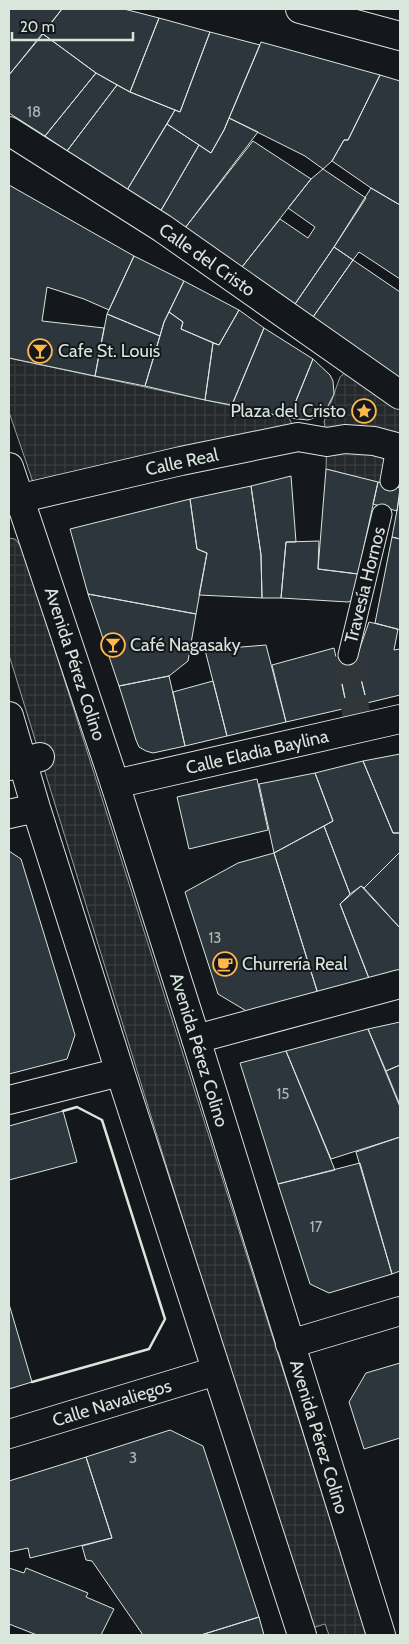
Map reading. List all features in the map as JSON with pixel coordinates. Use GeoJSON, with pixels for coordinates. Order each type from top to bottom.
{"type":"FeatureCollection","features":[{"type":"Feature","properties":{"kind":"street"},"geometry":{"type":"LineString","coordinates":[[300,9],[400,36]]}},
{"type":"Feature","properties":{"kind":"street","name":"Calle del Cristo"},"geometry":{"type":"LineString","coordinates":[[9,131],[162,228],[400,395]]}},
{"type":"Feature","properties":{"kind":"street","name":"Calle Real"},"geometry":{"type":"LineString","coordinates":[[14,500],[172,463],[298,437],[326,442],[345,439],[374,441],[398,448]]}},
{"type":"Feature","properties":{"kind":"street","name":"Avenida Pérez Colino"},"geometry":{"type":"LineString","coordinates":[[9,467],[14,500],[115,784],[381,1635]]}},
{"type":"Feature","properties":{"kind":"street"},"geometry":{"type":"LineString","coordinates":[[9,716],[36,808],[120,1072],[302,1635]]}},
{"type":"Feature","properties":{"kind":"street","name":"Calle Eladia Baylina"},"geometry":{"type":"LineString","coordinates":[[115,784],[400,719]]}},
{"type":"Feature","properties":{"kind":"street"},"geometry":{"type":"LineString","coordinates":[[9,814],[36,808]]}},
{"type":"Feature","properties":{"kind":"street"},"geometry":{"type":"LineString","coordinates":[[196,1039],[400,984]]}},
{"type":"Feature","properties":{"kind":"street"},"geometry":{"type":"LineString","coordinates":[[9,1100],[120,1072]]}},
{"type":"Feature","properties":{"kind":"street"},"geometry":{"type":"LineString","coordinates":[[290,1344],[400,1311]]}},
{"type":"Feature","properties":{"kind":"street","name":"Calle Navaliegos"},"geometry":{"type":"LineString","coordinates":[[9,1434],[216,1371]]}},
{"type":"Feature","properties":{"kind":"lane"},"geometry":{"type":"LineString","coordinates":[[390,481],[398,448]]}},
{"type":"Feature","properties":{"kind":"lane","name":"Travesía Hornos"},"geometry":{"type":"LineString","coordinates":[[348,655],[382,514]]}},
{"type":"Feature","properties":{"kind":"shaded area","name":"Plaza del Cristo"},"geometry":{"type":"Polygon","coordinates":[[[366,353],[400,378],[400,488],[326,469],[327,438],[324,422],[340,377],[366,353]]]}},
{"type":"Feature","properties":{"kind":"shaded area"},"geometry":{"type":"Polygon","coordinates":[[[9,358],[289,418],[298,437],[37,494],[9,412],[9,358]]]}},
{"type":"Feature","properties":{"kind":"shaded area"},"geometry":{"type":"Polygon","coordinates":[[[9,538],[15,539],[23,549],[367,1635],[329,1635],[325,1624],[309,1629],[9,655],[9,538]]]}},
{"type":"Feature","properties":{"kind":"building"},"geometry":{"type":"Polygon","coordinates":[[[9,9],[62,9],[9,75],[9,9]]]}},
{"type":"Feature","properties":{"kind":"building"},"geometry":{"type":"Polygon","coordinates":[[[62,9],[124,9],[159,18],[130,92],[96,73],[43,34],[62,9]]]}},
{"type":"Feature","properties":{"kind":"building"},"geometry":{"type":"Polygon","coordinates":[[[159,18],[210,32],[180,112],[130,92],[159,18]]]}},
{"type":"Feature","properties":{"kind":"building"},"geometry":{"type":"Polygon","coordinates":[[[210,32],[260,45],[224,130],[211,153],[167,124],[175,110],[180,112],[210,32]]]}},
{"type":"Feature","properties":{"kind":"building"},"geometry":{"type":"Polygon","coordinates":[[[43,34],[96,73],[45,136],[9,113],[9,75],[43,34]]]}},
{"type":"Feature","properties":{"kind":"building"},"geometry":{"type":"Polygon","coordinates":[[[261,42],[380,75],[348,140],[344,140],[332,161],[323,169],[305,156],[229,118],[261,42]]]}},
{"type":"Feature","properties":{"kind":"building"},"geometry":{"type":"Polygon","coordinates":[[[96,73],[117,85],[67,151],[45,136],[96,73]]]}},
{"type":"Feature","properties":{"kind":"building"},"geometry":{"type":"Polygon","coordinates":[[[380,75],[400,81],[400,205],[332,161],[344,140],[348,140],[380,75]]]}},
{"type":"Feature","properties":{"kind":"building"},"geometry":{"type":"Polygon","coordinates":[[[117,85],[175,110],[127,190],[67,151],[117,85]]]}},
{"type":"Feature","properties":{"kind":"building"},"geometry":{"type":"Polygon","coordinates":[[[229,118],[258,132],[185,228],[160,212],[199,145],[211,153],[229,118]]]}},
{"type":"Feature","properties":{"kind":"building"},"geometry":{"type":"Polygon","coordinates":[[[167,124],[199,145],[160,212],[127,190],[167,124]]]}},
{"type":"Feature","properties":{"kind":"building"},"geometry":{"type":"Polygon","coordinates":[[[253,141],[311,179],[242,267],[185,228],[253,141]]]}},
{"type":"Feature","properties":{"kind":"building"},"geometry":{"type":"Polygon","coordinates":[[[323,169],[366,198],[295,304],[242,267],[280,219],[308,238],[315,227],[288,208],[311,179],[323,169]]]}},
{"type":"Feature","properties":{"kind":"building"},"geometry":{"type":"Polygon","coordinates":[[[9,185],[134,256],[109,310],[84,299],[47,287],[42,321],[104,328],[95,376],[9,358],[9,185]]]}},
{"type":"Feature","properties":{"kind":"building"},"geometry":{"type":"Polygon","coordinates":[[[371,188],[400,205],[400,279],[359,252],[353,260],[334,247],[371,188]]]}},
{"type":"Feature","properties":{"kind":"building"},"geometry":{"type":"Polygon","coordinates":[[[334,247],[353,260],[313,317],[295,304],[334,247]]]}},
{"type":"Feature","properties":{"kind":"building"},"geometry":{"type":"Polygon","coordinates":[[[134,256],[184,281],[164,322],[160,336],[107,314],[134,256]]]}},
{"type":"Feature","properties":{"kind":"building"},"geometry":{"type":"Polygon","coordinates":[[[353,260],[400,292],[400,378],[313,317],[353,260]]]}},
{"type":"Feature","properties":{"kind":"building"},"geometry":{"type":"Polygon","coordinates":[[[184,281],[239,310],[219,345],[181,329],[183,322],[169,312],[184,281]]]}},
{"type":"Feature","properties":{"kind":"building"},"geometry":{"type":"Polygon","coordinates":[[[239,310],[264,328],[232,405],[205,400],[213,343],[219,345],[239,310]]]}},
{"type":"Feature","properties":{"kind":"building"},"geometry":{"type":"Polygon","coordinates":[[[169,312],[183,322],[181,329],[213,343],[205,400],[145,386],[164,322],[169,312]]]}},
{"type":"Feature","properties":{"kind":"building"},"geometry":{"type":"Polygon","coordinates":[[[107,314],[160,336],[145,386],[95,376],[107,314]]]}},
{"type":"Feature","properties":{"kind":"building"},"geometry":{"type":"Polygon","coordinates":[[[264,328],[313,359],[289,418],[232,405],[264,328]]]}},
{"type":"Feature","properties":{"kind":"building"},"geometry":{"type":"Polygon","coordinates":[[[313,359],[330,375],[333,381],[334,394],[325,412],[317,417],[308,420],[289,418],[313,359]]]}},
{"type":"Feature","properties":{"kind":"building"},"geometry":{"type":"Polygon","coordinates":[[[326,469],[378,482],[358,574],[318,569],[326,469]]]}},
{"type":"Feature","properties":{"kind":"building"},"geometry":{"type":"Polygon","coordinates":[[[291,476],[296,542],[286,542],[281,598],[262,598],[261,555],[251,486],[291,476]]]}},
{"type":"Feature","properties":{"kind":"building"},"geometry":{"type":"Polygon","coordinates":[[[378,482],[400,488],[397,511],[373,504],[378,482]]]}},
{"type":"Feature","properties":{"kind":"building"},"geometry":{"type":"Polygon","coordinates":[[[251,486],[261,555],[262,598],[199,595],[207,553],[197,549],[190,499],[251,486]]]}},
{"type":"Feature","properties":{"kind":"building"},"geometry":{"type":"Polygon","coordinates":[[[400,494],[400,539],[392,537],[400,494]]]}},
{"type":"Feature","properties":{"kind":"building"},"geometry":{"type":"Polygon","coordinates":[[[190,499],[197,549],[207,553],[196,614],[88,594],[70,529],[190,499]]]}},
{"type":"Feature","properties":{"kind":"building"},"geometry":{"type":"Polygon","coordinates":[[[392,537],[400,539],[400,630],[375,623],[392,537]]]}},
{"type":"Feature","properties":{"kind":"building"},"geometry":{"type":"Polygon","coordinates":[[[319,541],[318,569],[358,574],[353,600],[348,602],[281,598],[286,542],[319,541]]]}},
{"type":"Feature","properties":{"kind":"building"},"geometry":{"type":"Polygon","coordinates":[[[88,594],[196,614],[188,661],[169,676],[119,686],[88,594]]]}},
{"type":"Feature","properties":{"kind":"building"},"geometry":{"type":"Polygon","coordinates":[[[369,622],[398,629],[394,650],[400,649],[400,695],[367,703],[356,659],[369,622]]]}},
{"type":"Feature","properties":{"kind":"building"},"geometry":{"type":"Polygon","coordinates":[[[266,645],[286,722],[227,736],[205,650],[266,645]]]}},
{"type":"Feature","properties":{"kind":"building"},"geometry":{"type":"Polygon","coordinates":[[[334,648],[347,708],[286,722],[272,665],[334,648]]]}},
{"type":"Feature","properties":{"kind":"building"},"geometry":{"type":"Polygon","coordinates":[[[356,659],[367,703],[347,708],[338,663],[356,659]]]}},
{"type":"Feature","properties":{"kind":"building"},"geometry":{"type":"Polygon","coordinates":[[[169,676],[185,746],[153,753],[139,747],[119,686],[169,676]]]}},
{"type":"Feature","properties":{"kind":"building"},"geometry":{"type":"Polygon","coordinates":[[[213,681],[227,736],[185,746],[173,692],[213,681]]]}},
{"type":"Feature","properties":{"kind":"building"},"geometry":{"type":"Polygon","coordinates":[[[400,754],[400,833],[393,833],[363,761],[400,754]]]}},
{"type":"Feature","properties":{"kind":"building"},"geometry":{"type":"Polygon","coordinates":[[[363,761],[393,833],[400,833],[400,852],[364,888],[361,886],[350,894],[324,826],[333,821],[315,773],[363,761]]]}},
{"type":"Feature","properties":{"kind":"building"},"geometry":{"type":"Polygon","coordinates":[[[315,773],[333,821],[274,853],[259,784],[315,773]]]}},
{"type":"Feature","properties":{"kind":"building"},"geometry":{"type":"Polygon","coordinates":[[[257,779],[268,830],[189,849],[177,797],[257,779]]]}},
{"type":"Feature","properties":{"kind":"building"},"geometry":{"type":"Polygon","coordinates":[[[324,826],[350,894],[340,904],[370,981],[318,994],[274,853],[324,826]]]}},
{"type":"Feature","properties":{"kind":"building"},"geometry":{"type":"Polygon","coordinates":[[[9,851],[21,859],[75,1035],[67,1059],[9,1074],[9,851]]]}},
{"type":"Feature","properties":{"kind":"building"},"geometry":{"type":"Polygon","coordinates":[[[400,852],[400,928],[364,888],[400,852]]]}},
{"type":"Feature","properties":{"kind":"building"},"geometry":{"type":"Polygon","coordinates":[[[274,853],[318,994],[248,1012],[218,994],[185,892],[238,863],[274,853]]]}},
{"type":"Feature","properties":{"kind":"building"},"geometry":{"type":"Polygon","coordinates":[[[361,886],[400,928],[400,974],[370,981],[340,904],[361,886]]]}},
{"type":"Feature","properties":{"kind":"building"},"geometry":{"type":"Polygon","coordinates":[[[400,1022],[400,1065],[386,1071],[368,1029],[400,1022]]]}},
{"type":"Feature","properties":{"kind":"building"},"geometry":{"type":"Polygon","coordinates":[[[368,1029],[400,1107],[400,1137],[331,1159],[286,1051],[368,1029]]]}},
{"type":"Feature","properties":{"kind":"building"},"geometry":{"type":"Polygon","coordinates":[[[286,1051],[335,1170],[278,1184],[240,1063],[286,1051]]]}},
{"type":"Feature","properties":{"kind":"building"},"geometry":{"type":"Polygon","coordinates":[[[400,1065],[400,1105],[386,1071],[400,1065]]]}},
{"type":"Feature","properties":{"kind":"building"},"geometry":{"type":"Polygon","coordinates":[[[63,1111],[77,1162],[9,1180],[9,1126],[63,1111]]]}},
{"type":"Feature","properties":{"kind":"building"},"geometry":{"type":"Polygon","coordinates":[[[400,1137],[400,1271],[392,1274],[356,1152],[400,1137]]]}},
{"type":"Feature","properties":{"kind":"building"},"geometry":{"type":"Polygon","coordinates":[[[360,1163],[392,1274],[329,1293],[310,1284],[278,1184],[360,1163]]]}},
{"type":"Feature","properties":{"kind":"building"},"geometry":{"type":"Polygon","coordinates":[[[9,1304],[32,1382],[9,1389],[9,1304]]]}},
{"type":"Feature","properties":{"kind":"building"},"geometry":{"type":"Polygon","coordinates":[[[400,1363],[400,1438],[364,1449],[349,1402],[366,1373],[400,1363]]]}},
{"type":"Feature","properties":{"kind":"building"},"geometry":{"type":"Polygon","coordinates":[[[170,1430],[203,1446],[259,1617],[201,1635],[143,1635],[92,1561],[86,1560],[82,1546],[112,1538],[86,1457],[170,1430]]]}},
{"type":"Feature","properties":{"kind":"building"},"geometry":{"type":"Polygon","coordinates":[[[86,1457],[112,1538],[30,1558],[28,1548],[9,1552],[9,1481],[86,1457]]]}},
{"type":"Feature","properties":{"kind":"building"},"geometry":{"type":"Polygon","coordinates":[[[9,1568],[24,1573],[26,1568],[88,1593],[86,1597],[114,1609],[101,1635],[37,1635],[9,1624],[9,1568]]]}},
{"type":"Feature","properties":{"kind":"building"},"geometry":{"type":"Polygon","coordinates":[[[259,1617],[264,1635],[201,1635],[259,1617]]]}},
{"type":"Feature","properties":{"kind":"tunnel"},"geometry":{"type":"LineString","coordinates":[[348,655],[358,729]]}},
{"type":"Feature","properties":{"kind":"wall"},"geometry":{"type":"LineString","coordinates":[[32,1382],[149,1349],[165,1319],[102,1120],[77,1107],[63,1111]]}},
{"type":"Feature","properties":{"kind":"place","name":"Cafe St. Louis"},"geometry":{"type":"Point","coordinates":[40,351]}},
{"type":"Feature","properties":{"kind":"place","name":"Plaza del Cristo"},"geometry":{"type":"Point","coordinates":[364,411]}},
{"type":"Feature","properties":{"kind":"place","name":"Café Nagasaky"},"geometry":{"type":"Point","coordinates":[113,645]}},
{"type":"Feature","properties":{"kind":"place","name":"Churrería Real"},"geometry":{"type":"Point","coordinates":[225,964]}}]}
